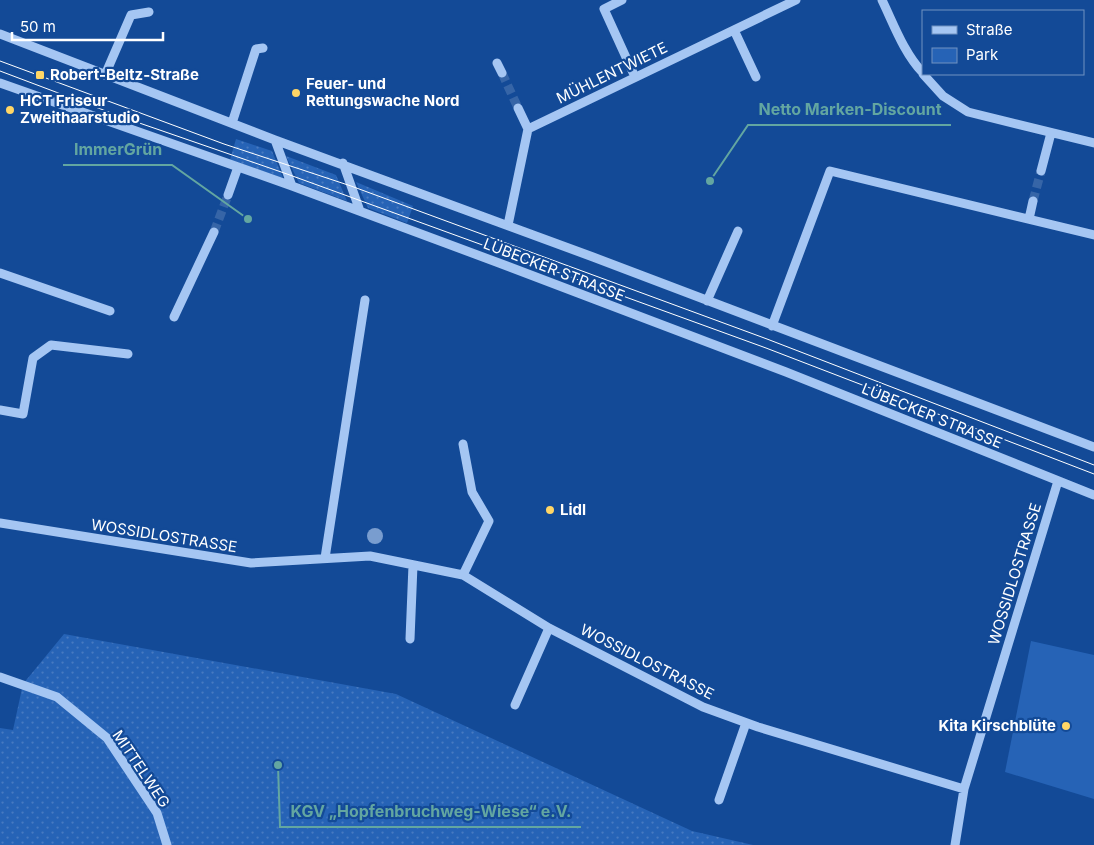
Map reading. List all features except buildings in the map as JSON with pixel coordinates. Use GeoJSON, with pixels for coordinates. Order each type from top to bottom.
{"type":"FeatureCollection","features":[{"type":"Feature","properties":{"kind":"street"},"geometry":{"type":"LineString","coordinates":[[622,0],[604,9],[635,78]]}},
{"type":"Feature","properties":{"kind":"street","name":"MÜHLENTWIETE"},"geometry":{"type":"LineString","coordinates":[[528,129],[796,0]]}},
{"type":"Feature","properties":{"kind":"street"},"geometry":{"type":"LineString","coordinates":[[882,0],[899,36],[922,73]]}},
{"type":"Feature","properties":{"kind":"street"},"geometry":{"type":"LineString","coordinates":[[105,74],[131,15],[149,12]]}},
{"type":"Feature","properties":{"kind":"street"},"geometry":{"type":"LineString","coordinates":[[734,30],[756,77]]}},
{"type":"Feature","properties":{"kind":"street","name":"LÜBECKER STRASSE"},"geometry":{"type":"LineString","coordinates":[[0,34],[275,140],[508,225],[1094,446]]}},
{"type":"Feature","properties":{"kind":"street"},"geometry":{"type":"LineString","coordinates":[[232,123],[256,49],[263,48]]}},
{"type":"Feature","properties":{"kind":"street"},"geometry":{"type":"LineString","coordinates":[[497,63],[502,73]]}},
{"type":"Feature","properties":{"kind":"street"},"geometry":{"type":"LineString","coordinates":[[924,75],[944,96],[968,112],[1094,142]]}},
{"type":"Feature","properties":{"kind":"street","name":"LÜBECKER STRASSE"},"geometry":{"type":"LineString","coordinates":[[0,83],[360,211],[786,372],[1094,495]]}},
{"type":"Feature","properties":{"kind":"street"},"geometry":{"type":"LineString","coordinates":[[508,225],[528,129],[518,108]]}},
{"type":"Feature","properties":{"kind":"street"},"geometry":{"type":"LineString","coordinates":[[1040,171],[1051,133]]}},
{"type":"Feature","properties":{"kind":"street"},"geometry":{"type":"LineString","coordinates":[[275,140],[292,186]]}},
{"type":"Feature","properties":{"kind":"street"},"geometry":{"type":"LineString","coordinates":[[343,164],[360,211]]}},
{"type":"Feature","properties":{"kind":"street"},"geometry":{"type":"LineString","coordinates":[[228,195],[238,167]]}},
{"type":"Feature","properties":{"kind":"street"},"geometry":{"type":"LineString","coordinates":[[772,326],[830,171],[1094,235]]}},
{"type":"Feature","properties":{"kind":"street"},"geometry":{"type":"LineString","coordinates":[[1029,219],[1033,201]]}},
{"type":"Feature","properties":{"kind":"street"},"geometry":{"type":"LineString","coordinates":[[707,301],[738,231]]}},
{"type":"Feature","properties":{"kind":"street"},"geometry":{"type":"LineString","coordinates":[[174,318],[214,232]]}},
{"type":"Feature","properties":{"kind":"street"},"geometry":{"type":"LineString","coordinates":[[0,273],[110,311]]}},
{"type":"Feature","properties":{"kind":"street"},"geometry":{"type":"LineString","coordinates":[[325,558],[365,300]]}},
{"type":"Feature","properties":{"kind":"street"},"geometry":{"type":"LineString","coordinates":[[0,410],[23,414],[33,358],[52,344],[128,354]]}},
{"type":"Feature","properties":{"kind":"street"},"geometry":{"type":"LineString","coordinates":[[462,444],[472,492],[489,521],[463,575]]}},
{"type":"Feature","properties":{"kind":"street","name":"WOSSIDLOSTRASSE"},"geometry":{"type":"LineString","coordinates":[[955,845],[964,789],[1058,481]]}},
{"type":"Feature","properties":{"kind":"street","name":"WOSSIDLOSTRASSE"},"geometry":{"type":"LineString","coordinates":[[0,523],[251,563],[370,556],[463,575],[549,628],[702,707],[964,789]]}},
{"type":"Feature","properties":{"kind":"street"},"geometry":{"type":"LineString","coordinates":[[410,639],[413,564]]}},
{"type":"Feature","properties":{"kind":"street"},"geometry":{"type":"LineString","coordinates":[[515,704],[549,628]]}},
{"type":"Feature","properties":{"kind":"street","name":"MITTELWEG"},"geometry":{"type":"LineString","coordinates":[[0,677],[57,697],[107,738],[156,813],[167,845]]}},
{"type":"Feature","properties":{"kind":"street"},"geometry":{"type":"LineString","coordinates":[[719,800],[746,722]]}},
{"type":"Feature","properties":{"kind":"green space"},"geometry":{"type":"Polygon","coordinates":[[[236,139],[272,151],[283,178],[230,160],[236,139]]]}},
{"type":"Feature","properties":{"kind":"green space"},"geometry":{"type":"Polygon","coordinates":[[[286,156],[336,175],[347,201],[299,183],[286,156]]]}},
{"type":"Feature","properties":{"kind":"green space"},"geometry":{"type":"Polygon","coordinates":[[[356,182],[413,206],[407,223],[368,208],[356,182]]]}},
{"type":"Feature","properties":{"kind":"green space"},"geometry":{"type":"Polygon","coordinates":[[[64,634],[396,694],[692,831],[753,845],[0,845],[0,728],[13,730],[23,684],[64,634]]]}},
{"type":"Feature","properties":{"kind":"green space"},"geometry":{"type":"Polygon","coordinates":[[[1031,641],[1094,655],[1094,799],[1005,772],[1031,641]]]}},
{"type":"Feature","properties":{"kind":"tunnel"},"geometry":{"type":"LineString","coordinates":[[502,73],[518,108]]}},
{"type":"Feature","properties":{"kind":"tunnel"},"geometry":{"type":"LineString","coordinates":[[1033,201],[1041,171]]}},
{"type":"Feature","properties":{"kind":"tunnel"},"geometry":{"type":"LineString","coordinates":[[214,232],[228,195]]}},
{"type":"Feature","properties":{"kind":"tram line"},"geometry":{"type":"LineString","coordinates":[[0,61],[224,144],[351,186],[767,339],[1094,465]]}},
{"type":"Feature","properties":{"kind":"tram line"},"geometry":{"type":"LineString","coordinates":[[0,71],[122,117],[287,174],[766,348],[1094,474]]}},
{"type":"Feature","properties":{"kind":"place","name":"Robert-Beltz-Straße"},"geometry":{"type":"Point","coordinates":[40,75]}},
{"type":"Feature","properties":{"kind":"place","name":"Feuer- und Rettungswache Nord"},"geometry":{"type":"Point","coordinates":[296,93]}},
{"type":"Feature","properties":{"kind":"place","name":"HCT Friseur Zweithaarstudio"},"geometry":{"type":"Point","coordinates":[10,110]}},
{"type":"Feature","properties":{"kind":"place","name":"Netto Marken-Discount"},"geometry":{"type":"Point","coordinates":[710,181]}},
{"type":"Feature","properties":{"kind":"place","name":"ImmerGrün"},"geometry":{"type":"Point","coordinates":[248,219]}},
{"type":"Feature","properties":{"kind":"place","name":"Lidl"},"geometry":{"type":"Point","coordinates":[550,510]}},
{"type":"Feature","properties":{"kind":"place","name":"Kita Kirschblüte"},"geometry":{"type":"Point","coordinates":[1066,726]}},
{"type":"Feature","properties":{"kind":"place","name":"KGV „Hopfenbruchweg-Wiese“ e.V."},"geometry":{"type":"Point","coordinates":[278,765]}}]}
